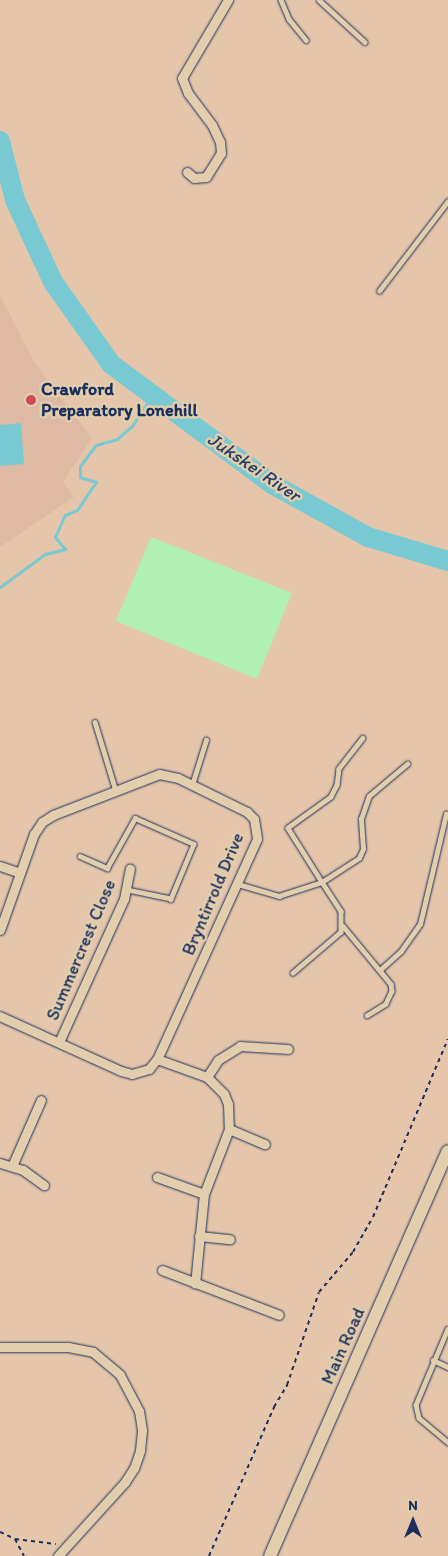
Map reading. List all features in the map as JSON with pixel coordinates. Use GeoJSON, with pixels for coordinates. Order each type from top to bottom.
{"type":"FeatureCollection","features":[{"type":"Feature","properties":{"kind":"main road","name":"Main Road"},"geometry":{"type":"LineString","coordinates":[[270,1556],[448,1151]]}},
{"type":"Feature","properties":{"kind":"street"},"geometry":{"type":"LineString","coordinates":[[187,172],[194,178],[206,177],[221,153],[212,125],[188,93],[182,78],[228,0]]}},
{"type":"Feature","properties":{"kind":"street","name":"Bryntirrold Drive"},"geometry":{"type":"LineString","coordinates":[[0,930],[34,834],[46,819],[115,788],[159,774],[192,785],[247,812],[254,819],[257,839],[157,1059]]}},
{"type":"Feature","properties":{"kind":"street"},"geometry":{"type":"LineString","coordinates":[[0,866],[20,873]]}},
{"type":"Feature","properties":{"kind":"street","name":"Summercrest Close"},"geometry":{"type":"LineString","coordinates":[[59,1042],[127,890],[130,869]]}},
{"type":"Feature","properties":{"kind":"street"},"geometry":{"type":"LineString","coordinates":[[0,1016],[132,1074],[149,1069],[157,1059],[207,1077],[224,1094],[228,1104],[229,1129],[204,1194],[195,1284]]}},
{"type":"Feature","properties":{"kind":"street"},"geometry":{"type":"LineString","coordinates":[[207,1077],[222,1057],[240,1046],[288,1050]]}},
{"type":"Feature","properties":{"kind":"street"},"geometry":{"type":"LineString","coordinates":[[12,1166],[41,1100]]}},
{"type":"Feature","properties":{"kind":"street"},"geometry":{"type":"LineString","coordinates":[[229,1129],[265,1144]]}},
{"type":"Feature","properties":{"kind":"street"},"geometry":{"type":"LineString","coordinates":[[0,1164],[12,1166],[44,1185]]}},
{"type":"Feature","properties":{"kind":"street"},"geometry":{"type":"LineString","coordinates":[[157,1177],[204,1194]]}},
{"type":"Feature","properties":{"kind":"street"},"geometry":{"type":"LineString","coordinates":[[199,1236],[230,1239]]}},
{"type":"Feature","properties":{"kind":"street"},"geometry":{"type":"LineString","coordinates":[[162,1270],[279,1315]]}},
{"type":"Feature","properties":{"kind":"street"},"geometry":{"type":"LineString","coordinates":[[0,1347],[68,1346],[93,1352],[120,1375],[139,1411],[142,1432],[140,1451],[134,1468],[125,1482],[58,1556]]}},
{"type":"Feature","properties":{"kind":"lane"},"geometry":{"type":"LineString","coordinates":[[281,0],[288,19],[306,40]]}},
{"type":"Feature","properties":{"kind":"lane"},"geometry":{"type":"LineString","coordinates":[[319,0],[365,42]]}},
{"type":"Feature","properties":{"kind":"lane"},"geometry":{"type":"LineString","coordinates":[[379,291],[448,201]]}},
{"type":"Feature","properties":{"kind":"lane"},"geometry":{"type":"LineString","coordinates":[[95,722],[115,788]]}},
{"type":"Feature","properties":{"kind":"lane"},"geometry":{"type":"LineString","coordinates":[[294,973],[341,932],[343,926],[341,911],[288,828],[331,797],[338,785],[339,769],[363,738]]}},
{"type":"Feature","properties":{"kind":"lane"},"geometry":{"type":"LineString","coordinates":[[192,785],[206,740]]}},
{"type":"Feature","properties":{"kind":"lane"},"geometry":{"type":"LineString","coordinates":[[238,884],[279,896],[322,882],[360,858],[363,849],[361,819],[369,796],[407,764]]}},
{"type":"Feature","properties":{"kind":"lane"},"geometry":{"type":"LineString","coordinates":[[380,970],[400,951],[420,924],[446,814]]}},
{"type":"Feature","properties":{"kind":"lane"},"geometry":{"type":"LineString","coordinates":[[80,856],[107,868],[134,818],[194,844],[171,899],[127,890]]}},
{"type":"Feature","properties":{"kind":"lane"},"geometry":{"type":"LineString","coordinates":[[343,926],[380,970],[392,991],[386,1004],[367,1016]]}},
{"type":"Feature","properties":{"kind":"lane"},"geometry":{"type":"LineString","coordinates":[[448,1329],[418,1396],[416,1412],[419,1418],[448,1442]]}},
{"type":"Feature","properties":{"kind":"lane"},"geometry":{"type":"LineString","coordinates":[[433,1360],[448,1367]]}},
{"type":"Feature","properties":{"kind":"path"},"geometry":{"type":"LineString","coordinates":[[209,1556],[274,1407],[287,1385],[319,1292],[353,1252],[373,1217],[448,1039]]}},
{"type":"Feature","properties":{"kind":"path"},"geometry":{"type":"LineString","coordinates":[[0,1532],[15,1540],[68,1546]]}},
{"type":"Feature","properties":{"kind":"path"},"geometry":{"type":"LineString","coordinates":[[15,1540],[24,1556]]}},
{"type":"Feature","properties":{"kind":"shaded area","name":"Crawford Preparatory Lonehill"},"geometry":{"type":"Polygon","coordinates":[[[0,295],[34,362],[92,438],[63,482],[74,497],[0,547],[0,295]]]}},
{"type":"Feature","properties":{"kind":"green space"},"geometry":{"type":"Polygon","coordinates":[[[151,537],[292,593],[257,679],[116,621],[151,537]]]}},
{"type":"Feature","properties":{"kind":"water"},"geometry":{"type":"Polygon","coordinates":[[[21,423],[24,464],[0,466],[0,425],[21,423]]]}},
{"type":"Feature","properties":{"kind":"waterway","name":"Jukskei River"},"geometry":{"type":"LineString","coordinates":[[0,141],[15,200],[53,282],[111,364],[272,484],[368,537],[448,561]]}},
{"type":"Feature","properties":{"kind":"waterway"},"geometry":{"type":"LineString","coordinates":[[0,587],[45,554],[65,549],[55,537],[65,515],[77,510],[96,482],[80,477],[80,466],[96,445],[117,439],[132,426],[152,395]]}},
{"type":"Feature","properties":{"kind":"place","name":"Crawford Preparatory Lonehill"},"geometry":{"type":"Point","coordinates":[31,400]}}]}
